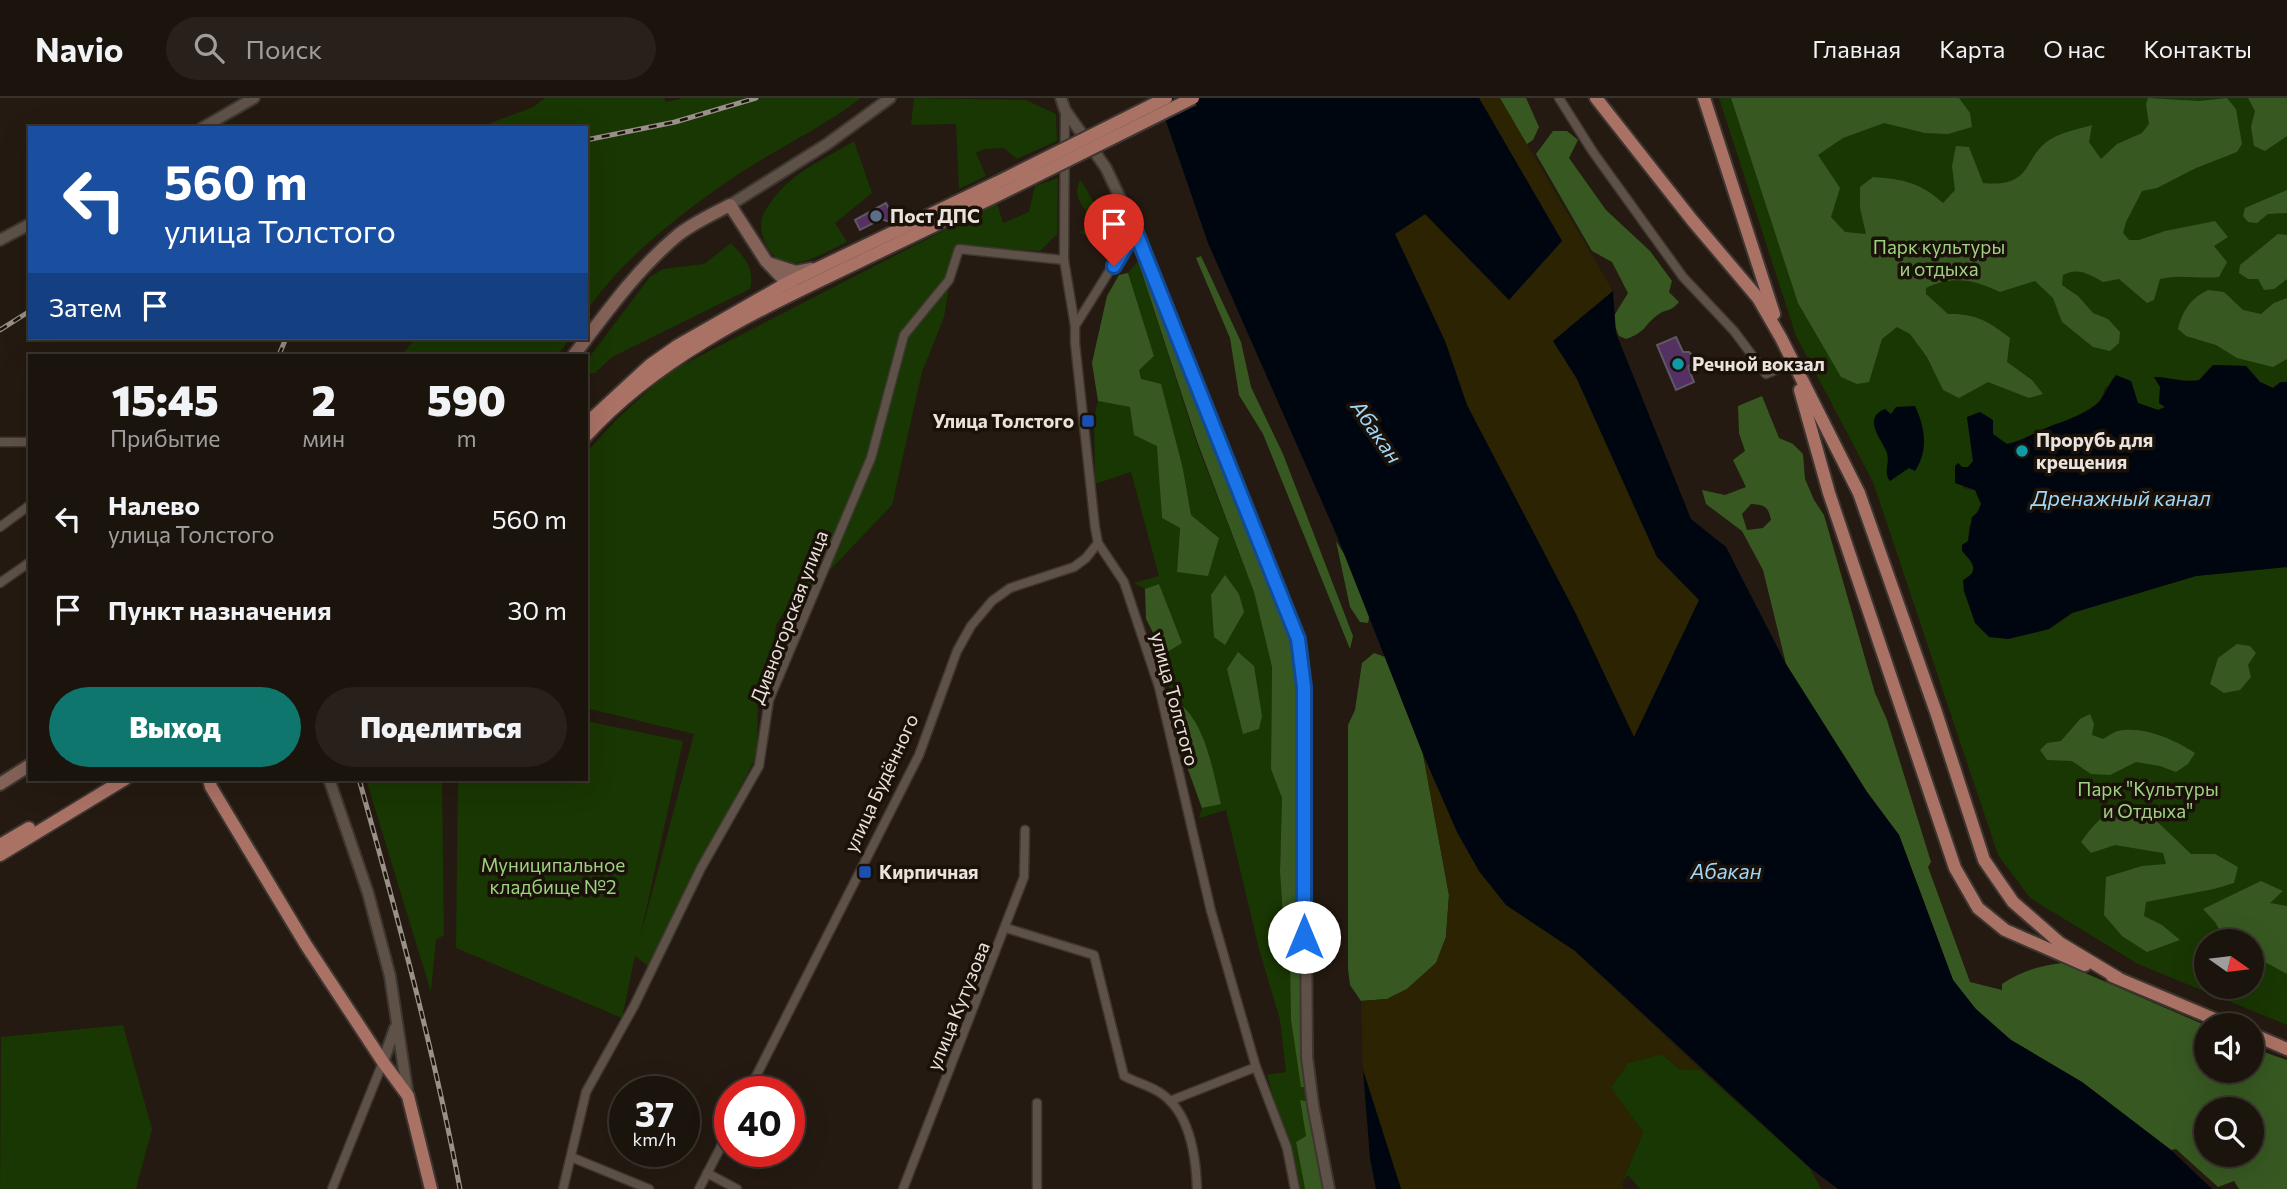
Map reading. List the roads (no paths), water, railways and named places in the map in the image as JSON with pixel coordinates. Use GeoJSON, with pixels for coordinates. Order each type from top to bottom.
{"type":"FeatureCollection","features":[{"type":"Feature","properties":{"kind":"main road"},"geometry":{"type":"LineString","coordinates":[[588,434],[620,403],[683,353],[821,267],[1001,187],[1166,98]]}},
{"type":"Feature","properties":{"kind":"main road"},"geometry":{"type":"LineString","coordinates":[[588,422],[659,358],[791,288],[1193,98]]}},
{"type":"Feature","properties":{"kind":"main road"},"geometry":{"type":"LineString","coordinates":[[1596,98],[1677,202],[1758,298],[1781,338]]}},
{"type":"Feature","properties":{"kind":"main road"},"geometry":{"type":"LineString","coordinates":[[1704,98],[1781,338],[1859,493],[1936,712],[1984,860],[2013,902],[2060,943],[2118,978]]}},
{"type":"Feature","properties":{"kind":"main road"},"geometry":{"type":"LineString","coordinates":[[588,336],[614,300],[657,255],[680,234],[730,205],[766,261],[791,288]]}},
{"type":"Feature","properties":{"kind":"main road"},"geometry":{"type":"LineString","coordinates":[[766,261],[796,272],[821,267]]}},
{"type":"Feature","properties":{"kind":"main road"},"geometry":{"type":"LineString","coordinates":[[1792,363],[1829,493],[1955,868],[1978,908],[2005,930],[2052,953],[2200,1013]]}},
{"type":"Feature","properties":{"kind":"main road"},"geometry":{"type":"LineString","coordinates":[[0,784],[28,766]]}},
{"type":"Feature","properties":{"kind":"main road"},"geometry":{"type":"LineString","coordinates":[[0,845],[107,781]]}},
{"type":"Feature","properties":{"kind":"main road"},"geometry":{"type":"LineString","coordinates":[[0,855],[122,781]]}},
{"type":"Feature","properties":{"kind":"main road"},"geometry":{"type":"LineString","coordinates":[[210,783],[306,945],[408,1096],[431,1189]]}},
{"type":"Feature","properties":{"kind":"main road"},"geometry":{"type":"LineString","coordinates":[[2264,1039],[2287,1049]]}},
{"type":"Feature","properties":{"kind":"street"},"geometry":{"type":"LineString","coordinates":[[205,126],[254,98]]}},
{"type":"Feature","properties":{"kind":"street"},"geometry":{"type":"LineString","coordinates":[[730,205],[827,144],[890,98]]}},
{"type":"Feature","properties":{"kind":"street"},"geometry":{"type":"LineString","coordinates":[[1559,98],[1593,152],[1683,277],[1734,331],[1766,374],[1792,363]]}},
{"type":"Feature","properties":{"kind":"street"},"geometry":{"type":"LineString","coordinates":[[1061,101],[1106,168],[1135,230],[1298,639],[1304,687],[1307,1057],[1312,1105],[1329,1189]]}},
{"type":"Feature","properties":{"kind":"street","name":"улица Толстого"},"geometry":{"type":"LineString","coordinates":[[1061,101],[1064,260],[1075,326],[1074,343],[1098,543],[1124,582],[1159,687],[1211,911],[1256,1067],[1287,1148],[1296,1189]]}},
{"type":"Feature","properties":{"kind":"street"},"geometry":{"type":"LineString","coordinates":[[0,240],[28,225]]}},
{"type":"Feature","properties":{"kind":"street"},"geometry":{"type":"LineString","coordinates":[[1075,326],[1135,230]]}},
{"type":"Feature","properties":{"kind":"street","name":"Дивногорская улица"},"geometry":{"type":"LineString","coordinates":[[563,1189],[586,1092],[634,1006],[701,868],[760,766],[769,700],[871,457],[904,335],[950,280],[959,249],[1064,260]]}},
{"type":"Feature","properties":{"kind":"street"},"geometry":{"type":"LineString","coordinates":[[0,442],[28,442]]}},
{"type":"Feature","properties":{"kind":"street"},"geometry":{"type":"LineString","coordinates":[[0,527],[28,506]]}},
{"type":"Feature","properties":{"kind":"street","name":"улица Будённого"},"geometry":{"type":"LineString","coordinates":[[756,1076],[919,755],[957,651],[971,626],[992,601],[1010,589],[1074,567],[1086,558],[1098,543]]}},
{"type":"Feature","properties":{"kind":"street"},"geometry":{"type":"LineString","coordinates":[[0,583],[28,563]]}},
{"type":"Feature","properties":{"kind":"street"},"geometry":{"type":"LineString","coordinates":[[330,781],[368,892],[390,976],[408,1096]]}},
{"type":"Feature","properties":{"kind":"street","name":"улица Кутузова"},"geometry":{"type":"LineString","coordinates":[[903,1189],[1024,877],[1024,830]]}},
{"type":"Feature","properties":{"kind":"street"},"geometry":{"type":"LineString","coordinates":[[1006,928],[1094,955],[1124,1076],[1160,1093],[1177,1108],[1192,1140],[1197,1189]]}},
{"type":"Feature","properties":{"kind":"street"},"geometry":{"type":"LineString","coordinates":[[332,1189],[392,1042],[397,1018]]}},
{"type":"Feature","properties":{"kind":"street"},"geometry":{"type":"LineString","coordinates":[[1170,1101],[1256,1067]]}},
{"type":"Feature","properties":{"kind":"street"},"geometry":{"type":"LineString","coordinates":[[1037,1103],[1037,1189]]}},
{"type":"Feature","properties":{"kind":"street"},"geometry":{"type":"LineString","coordinates":[[571,1157],[649,1189]]}},
{"type":"Feature","properties":{"kind":"street"},"geometry":{"type":"LineString","coordinates":[[699,1189],[714,1160]]}},
{"type":"Feature","properties":{"kind":"street"},"geometry":{"type":"LineString","coordinates":[[708,1172],[737,1189]]}},
{"type":"Feature","properties":{"kind":"water","name":"Абакан"},"geometry":{"type":"Polygon","coordinates":[[[1158,98],[1479,98],[1562,241],[1509,300],[1425,214],[1395,234],[1445,341],[1467,405],[1575,612],[1634,737],[1699,600],[1657,557],[1577,379],[1553,341],[1613,291],[1616,333],[1691,519],[1726,547],[1786,664],[1867,792],[1899,835],[1953,980],[1976,1009],[2011,1040],[2082,1082],[2171,1150],[2212,1189],[1838,1189],[1809,1167],[1575,951],[1506,905],[1479,871],[1457,832],[1423,754],[1337,536],[1208,243],[1158,98]]]}},
{"type":"Feature","properties":{"kind":"water","name":"Дренажный канал"},"geometry":{"type":"Polygon","coordinates":[[[2213,365],[2246,366],[2260,382],[2273,388],[2281,382],[2287,382],[2287,567],[2196,576],[2072,613],[2049,629],[2008,639],[1989,637],[1975,623],[1964,591],[1963,580],[1972,573],[1973,566],[1962,551],[1962,545],[1968,541],[1972,517],[1981,504],[1975,490],[1955,483],[1955,466],[1958,463],[1962,467],[1968,467],[1973,461],[1967,417],[1980,412],[1993,420],[1993,434],[2007,444],[2091,408],[2100,401],[2116,375],[2131,381],[2138,403],[2158,410],[2165,407],[2159,403],[2160,387],[2154,377],[2199,380],[2213,365]]]}},
{"type":"Feature","properties":{"kind":"water"},"geometry":{"type":"Polygon","coordinates":[[[1915,406],[1923,431],[1922,455],[1915,471],[1909,468],[1890,481],[1887,474],[1887,453],[1875,430],[1875,418],[1885,409],[1891,414],[1896,407],[1915,406]]]}},
{"type":"Feature","properties":{"kind":"water"},"geometry":{"type":"Polygon","coordinates":[[[1363,1070],[1401,1189],[1376,1189],[1370,1158],[1363,1070]]]}},
{"type":"Feature","properties":{"kind":"railway"},"geometry":{"type":"LineString","coordinates":[[588,140],[675,122],[756,98]]}},
{"type":"Feature","properties":{"kind":"railway"},"geometry":{"type":"LineString","coordinates":[[0,330],[28,312]]}},
{"type":"Feature","properties":{"kind":"railway"},"geometry":{"type":"LineString","coordinates":[[279,354],[285,340]]}},
{"type":"Feature","properties":{"kind":"railway"},"geometry":{"type":"LineString","coordinates":[[360,781],[427,1034],[460,1189]]}},
{"type":"Feature","properties":{"kind":"place","name":"Пост ДПС"},"geometry":{"type":"Point","coordinates":[876,216]}},
{"type":"Feature","properties":{"kind":"place","name":"Речной вокзал"},"geometry":{"type":"Point","coordinates":[1678,364]}},
{"type":"Feature","properties":{"kind":"place","name":"Улица Толстого"},"geometry":{"type":"Point","coordinates":[1088,421]}},
{"type":"Feature","properties":{"kind":"place","name":"Прорубь для крещения"},"geometry":{"type":"Point","coordinates":[2022,451]}},
{"type":"Feature","properties":{"kind":"place","name":"Кирпичная"},"geometry":{"type":"Point","coordinates":[865,872]}},
{"type":"Feature","properties":{"kind":"park label","name":"Парк культуры и отдыха"},"geometry":{"type":"Point","coordinates":[1939,258]}},
{"type":"Feature","properties":{"kind":"park label","name":"Парк \"Культуры и Отдыха\""},"geometry":{"type":"Point","coordinates":[2148,800]}},
{"type":"Feature","properties":{"kind":"park label","name":"Муниципальное кладбище №2"},"geometry":{"type":"Point","coordinates":[553,876]}}]}
